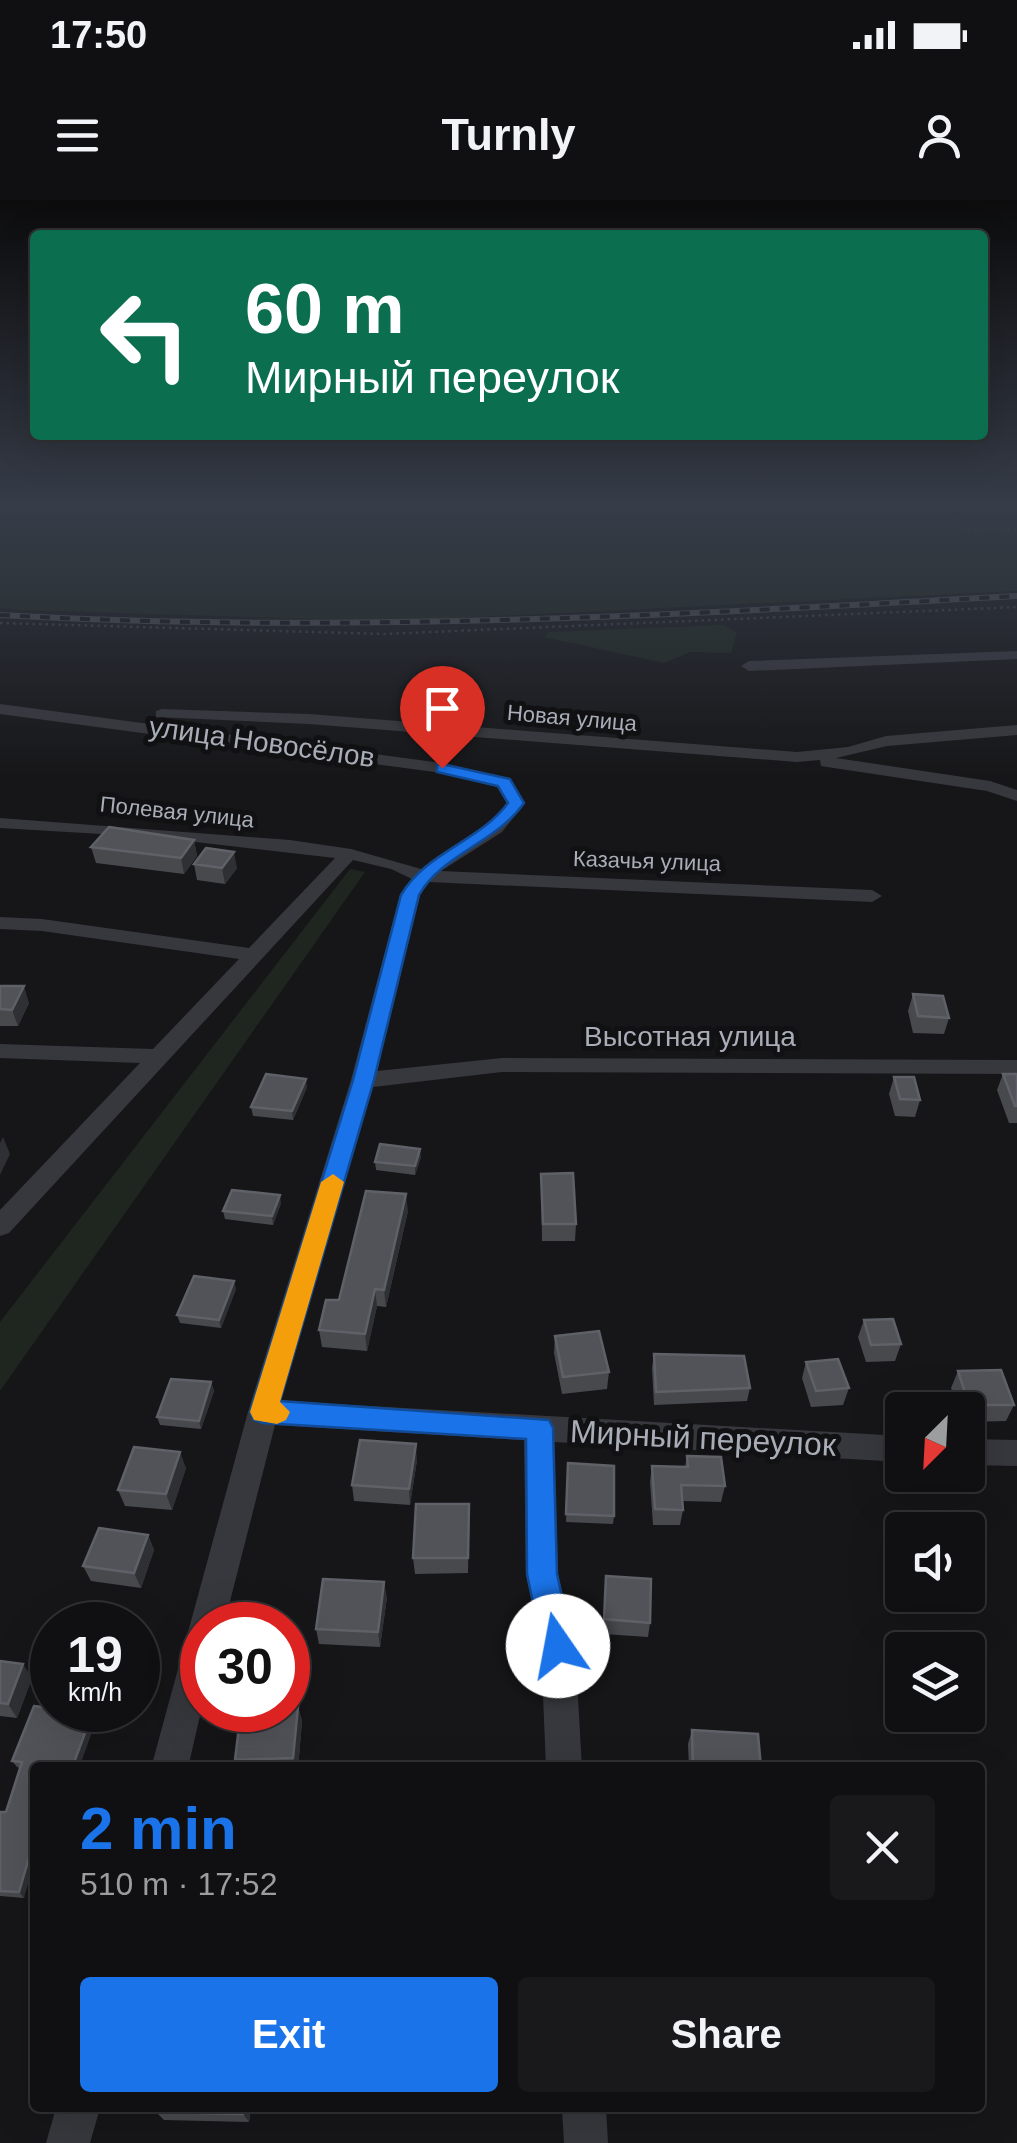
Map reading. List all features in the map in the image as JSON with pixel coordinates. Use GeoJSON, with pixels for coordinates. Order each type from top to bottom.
{"type":"FeatureCollection","features":[{"type":"Feature","properties":{"kind":"street"},"geometry":{"type":"LineString","coordinates":[[749,666],[1017,655]]}},
{"type":"Feature","properties":{"kind":"street","name":"Новая улица"},"geometry":{"type":"LineString","coordinates":[[0,709],[52,715],[292,718],[797,758],[848,752],[886,741],[1017,730]]}},
{"type":"Feature","properties":{"kind":"street","name":"улица Новосёлов"},"geometry":{"type":"LineString","coordinates":[[52,715],[442,768],[504,783],[513,791],[516,803],[502,822],[421,876]]}},
{"type":"Feature","properties":{"kind":"street"},"geometry":{"type":"LineString","coordinates":[[797,758],[990,786],[1017,796]]}},
{"type":"Feature","properties":{"kind":"street","name":"Полевая улица"},"geometry":{"type":"LineString","coordinates":[[0,823],[114,826],[348,855],[413,868],[421,876]]}},
{"type":"Feature","properties":{"kind":"street"},"geometry":{"type":"LineString","coordinates":[[2,1221],[348,855]]}},
{"type":"Feature","properties":{"kind":"street"},"geometry":{"type":"LineString","coordinates":[[212,1602],[263,1412],[363,1080],[404,915],[421,876]]}},
{"type":"Feature","properties":{"kind":"street","name":"Казачья улица"},"geometry":{"type":"LineString","coordinates":[[421,876],[872,896]]}},
{"type":"Feature","properties":{"kind":"street"},"geometry":{"type":"LineString","coordinates":[[0,924],[42,925],[256,955]]}},
{"type":"Feature","properties":{"kind":"street"},"geometry":{"type":"LineString","coordinates":[[0,1050],[159,1056]]}},
{"type":"Feature","properties":{"kind":"street","name":"Высотная улица"},"geometry":{"type":"LineString","coordinates":[[363,1080],[502,1065],[1017,1067]]}},
{"type":"Feature","properties":{"kind":"street","name":"Мирный переулок"},"geometry":{"type":"LineString","coordinates":[[263,1412],[885,1448]]}},
{"type":"Feature","properties":{"kind":"street"},"geometry":{"type":"LineString","coordinates":[[540,1428],[542,1574],[558,1646],[564,1762]]}},
{"type":"Feature","properties":{"kind":"street"},"geometry":{"type":"LineString","coordinates":[[985,1452],[1017,1452]]}},
{"type":"Feature","properties":{"kind":"street"},"geometry":{"type":"LineString","coordinates":[[171,1762],[180,1725]]}},
{"type":"Feature","properties":{"kind":"street"},"geometry":{"type":"LineString","coordinates":[[68,2143],[77,2112]]}},
{"type":"Feature","properties":{"kind":"street"},"geometry":{"type":"LineString","coordinates":[[584,2112],[586,2143]]}},
{"type":"Feature","properties":{"kind":"path"},"geometry":{"type":"LineString","coordinates":[[0,623],[384,634],[1017,607]]}},
{"type":"Feature","properties":{"kind":"shaded area"},"geometry":{"type":"Polygon","coordinates":[[[0,596],[919,596],[391,621],[0,608],[0,596]]]}},
{"type":"Feature","properties":{"kind":"shaded area"},"geometry":{"type":"Polygon","coordinates":[[[724,625],[737,633],[731,653],[690,652],[664,663],[544,637],[549,632],[724,625]]]}},
{"type":"Feature","properties":{"kind":"shaded area"},"geometry":{"type":"Polygon","coordinates":[[[350,869],[365,872],[0,1391],[0,1322],[350,869]]]}},
{"type":"Feature","properties":{"kind":"building"},"geometry":{"type":"Polygon","coordinates":[[[109,827],[194,840],[181,858],[91,847],[109,827]]]}},
{"type":"Feature","properties":{"kind":"building"},"geometry":{"type":"Polygon","coordinates":[[[206,848],[234,852],[222,868],[194,864],[206,848]]]}},
{"type":"Feature","properties":{"kind":"building"},"geometry":{"type":"Polygon","coordinates":[[[0,986],[24,986],[12,1010],[0,1009],[0,986]]]}},
{"type":"Feature","properties":{"kind":"building"},"geometry":{"type":"Polygon","coordinates":[[[913,994],[943,996],[949,1018],[918,1016],[913,994]]]}},
{"type":"Feature","properties":{"kind":"building"},"geometry":{"type":"Polygon","coordinates":[[[266,1074],[306,1079],[292,1111],[251,1107],[266,1074]]]}},
{"type":"Feature","properties":{"kind":"building"},"geometry":{"type":"Polygon","coordinates":[[[1003,1074],[1017,1074],[1017,1106],[1015,1106],[1003,1074]]]}},
{"type":"Feature","properties":{"kind":"building"},"geometry":{"type":"Polygon","coordinates":[[[894,1077],[914,1077],[920,1100],[900,1099],[894,1077]]]}},
{"type":"Feature","properties":{"kind":"building"},"geometry":{"type":"Polygon","coordinates":[[[380,1144],[420,1149],[415,1166],[375,1162],[380,1144]]]}},
{"type":"Feature","properties":{"kind":"building"},"geometry":{"type":"Polygon","coordinates":[[[573,1173],[576,1224],[543,1224],[541,1174],[573,1173]]]}},
{"type":"Feature","properties":{"kind":"building"},"geometry":{"type":"Polygon","coordinates":[[[232,1190],[280,1195],[272,1216],[223,1211],[232,1190]]]}},
{"type":"Feature","properties":{"kind":"building"},"geometry":{"type":"Polygon","coordinates":[[[366,1191],[406,1194],[384,1290],[375,1289],[365,1334],[319,1330],[326,1300],[339,1300],[366,1191]]]}},
{"type":"Feature","properties":{"kind":"building"},"geometry":{"type":"Polygon","coordinates":[[[194,1276],[234,1281],[219,1320],[177,1315],[194,1276]]]}},
{"type":"Feature","properties":{"kind":"building"},"geometry":{"type":"Polygon","coordinates":[[[893,1319],[901,1344],[871,1345],[864,1320],[893,1319]]]}},
{"type":"Feature","properties":{"kind":"building"},"geometry":{"type":"Polygon","coordinates":[[[599,1331],[609,1372],[563,1377],[555,1336],[599,1331]]]}},
{"type":"Feature","properties":{"kind":"building"},"geometry":{"type":"Polygon","coordinates":[[[654,1354],[744,1356],[750,1388],[656,1392],[654,1354]]]}},
{"type":"Feature","properties":{"kind":"building"},"geometry":{"type":"Polygon","coordinates":[[[838,1359],[849,1388],[816,1391],[806,1362],[838,1359]]]}},
{"type":"Feature","properties":{"kind":"building"},"geometry":{"type":"Polygon","coordinates":[[[1001,1370],[1014,1405],[985,1405],[985,1392],[965,1392],[958,1371],[1001,1370]]]}},
{"type":"Feature","properties":{"kind":"building"},"geometry":{"type":"Polygon","coordinates":[[[171,1379],[211,1382],[199,1421],[157,1417],[171,1379]]]}},
{"type":"Feature","properties":{"kind":"building"},"geometry":{"type":"Polygon","coordinates":[[[360,1440],[416,1444],[409,1489],[352,1485],[360,1440]]]}},
{"type":"Feature","properties":{"kind":"building"},"geometry":{"type":"Polygon","coordinates":[[[134,1447],[180,1452],[166,1494],[118,1490],[134,1447]]]}},
{"type":"Feature","properties":{"kind":"building"},"geometry":{"type":"Polygon","coordinates":[[[687,1456],[721,1457],[725,1486],[681,1485],[683,1510],[655,1509],[652,1466],[688,1467],[687,1456]]]}},
{"type":"Feature","properties":{"kind":"building"},"geometry":{"type":"Polygon","coordinates":[[[568,1463],[614,1466],[614,1516],[566,1514],[568,1463]]]}},
{"type":"Feature","properties":{"kind":"building"},"geometry":{"type":"Polygon","coordinates":[[[416,1504],[469,1504],[468,1558],[413,1558],[416,1504]]]}},
{"type":"Feature","properties":{"kind":"building"},"geometry":{"type":"Polygon","coordinates":[[[99,1528],[148,1535],[134,1573],[83,1566],[99,1528]]]}},
{"type":"Feature","properties":{"kind":"building"},"geometry":{"type":"Polygon","coordinates":[[[606,1576],[651,1579],[650,1623],[604,1619],[606,1576]]]}},
{"type":"Feature","properties":{"kind":"building"},"geometry":{"type":"Polygon","coordinates":[[[323,1579],[384,1582],[378,1632],[316,1629],[323,1579]]]}},
{"type":"Feature","properties":{"kind":"building"},"geometry":{"type":"Polygon","coordinates":[[[0,1661],[23,1664],[8,1704],[0,1703],[0,1661]]]}},
{"type":"Feature","properties":{"kind":"building"},"geometry":{"type":"Polygon","coordinates":[[[30,1716],[30,1732],[85,1732],[74,1762],[30,1762],[30,1854],[19,1892],[0,1891],[0,1812],[6,1812],[22,1762],[12,1761],[30,1716]]]}},
{"type":"Feature","properties":{"kind":"building"},"geometry":{"type":"Polygon","coordinates":[[[692,1730],[758,1734],[760,1762],[693,1762],[692,1730]]]}},
{"type":"Feature","properties":{"kind":"building"},"geometry":{"type":"Polygon","coordinates":[[[238,1732],[296,1732],[293,1758],[235,1760],[238,1732]]]}},
{"type":"Feature","properties":{"kind":"building"},"geometry":{"type":"Polygon","coordinates":[[[156,2112],[243,2112],[243,2114],[156,2112]]]}},
{"type":"Feature","properties":{"kind":"railway"},"geometry":{"type":"LineString","coordinates":[[0,615],[255,623],[509,620],[1017,596]]}},
{"type":"Feature","properties":{"kind":"slow traffic"},"geometry":{"type":"LineString","coordinates":[[277,1412],[263,1412],[333,1182]]}},
{"type":"Feature","properties":{"kind":"route"},"geometry":{"type":"LineString","coordinates":[[442,768],[504,783],[513,791],[516,803],[512,812],[484,836],[441,858],[421,876],[410,895],[363,1080],[263,1412],[540,1428],[542,1574],[558,1646]]}}]}
